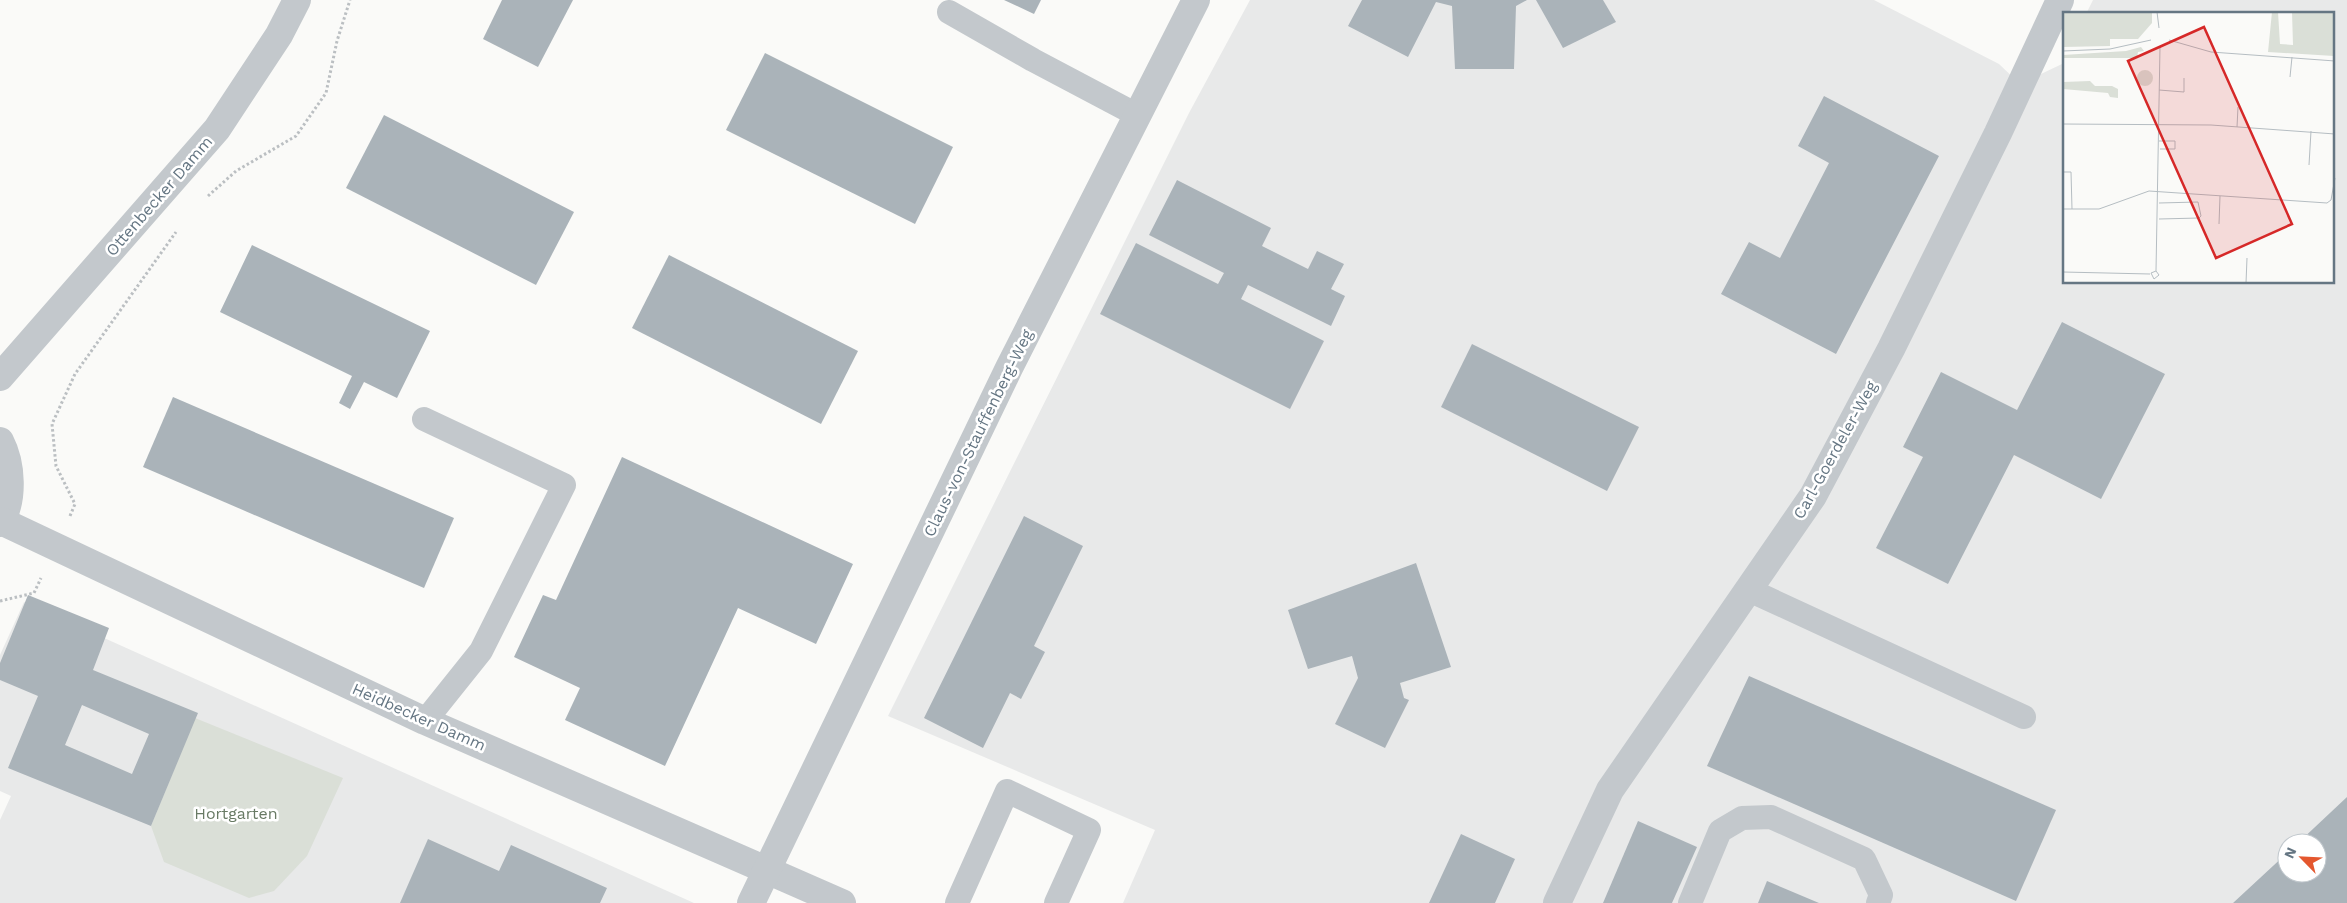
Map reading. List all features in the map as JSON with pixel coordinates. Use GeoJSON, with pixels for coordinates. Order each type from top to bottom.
{"type":"FeatureCollection","features":[{"type":"Feature","properties":{"kind":"street","name":"Ottenbecker Damm"},"geometry":{"type":"LineString","coordinates":[[0,377],[217,129],[279,35],[297,0]]}},
{"type":"Feature","properties":{"kind":"street","name":"Claus-von-Stauffenberg-Weg"},"geometry":{"type":"LineString","coordinates":[[751,903],[1004,377],[1196,0]]}},
{"type":"Feature","properties":{"kind":"street","name":"Carl-Goerdeler-Weg"},"geometry":{"type":"LineString","coordinates":[[1557,903],[1610,790],[1813,496],[1886,358],[1998,133],[2060,0]]}},
{"type":"Feature","properties":{"kind":"street"},"geometry":{"type":"LineString","coordinates":[[0,441],[6,452],[10,485],[0,522]]}},
{"type":"Feature","properties":{"kind":"street","name":"Heidbecker Damm"},"geometry":{"type":"LineString","coordinates":[[0,522],[425,721],[842,903]]}},
{"type":"Feature","properties":{"kind":"lane"},"geometry":{"type":"LineString","coordinates":[[949,12],[1033,60],[1137,115]]}},
{"type":"Feature","properties":{"kind":"lane"},"geometry":{"type":"LineString","coordinates":[[424,418],[564,485],[481,651],[425,721]]}},
{"type":"Feature","properties":{"kind":"lane"},"geometry":{"type":"LineString","coordinates":[[1748,590],[2024,717]]}},
{"type":"Feature","properties":{"kind":"lane"},"geometry":{"type":"LineString","coordinates":[[957,903],[1007,791],[1089,830],[1056,903]]}},
{"type":"Feature","properties":{"kind":"lane"},"geometry":{"type":"LineString","coordinates":[[1690,903],[1720,831],[1742,818],[1771,817],[1864,859],[1881,896],[1878,903]]}},
{"type":"Feature","properties":{"kind":"path"},"geometry":{"type":"LineString","coordinates":[[207,196],[236,171],[296,136],[326,93],[337,40],[350,0]]}},
{"type":"Feature","properties":{"kind":"path"},"geometry":{"type":"LineString","coordinates":[[0,601],[34,593],[75,504],[56,466],[52,424],[75,374],[181,224]]}},
{"type":"Feature","properties":{"kind":"shaded area"},"geometry":{"type":"Polygon","coordinates":[[[1250,0],[1874,0],[1999,64],[2020,84],[2062,64],[2063,61],[2063,284],[2334,284],[2334,12],[2087,12],[2093,0],[2347,0],[2347,903],[1123,903],[1155,830],[888,716],[1189,113],[1250,0]]]}},
{"type":"Feature","properties":{"kind":"shaded area"},"geometry":{"type":"Polygon","coordinates":[[[24,602],[694,903],[0,903],[0,820],[11,796],[0,791],[0,655],[24,602]]]}},
{"type":"Feature","properties":{"kind":"green space","name":"Hortgarten"},"geometry":{"type":"Polygon","coordinates":[[[195,718],[343,778],[307,856],[274,891],[249,898],[164,862],[151,826],[195,718]]]}},
{"type":"Feature","properties":{"kind":"building"},"geometry":{"type":"Polygon","coordinates":[[[502,0],[573,0],[538,67],[483,39],[502,0]]]}},
{"type":"Feature","properties":{"kind":"building"},"geometry":{"type":"Polygon","coordinates":[[[1004,0],[1041,0],[1034,14],[1004,0]]]}},
{"type":"Feature","properties":{"kind":"building"},"geometry":{"type":"Polygon","coordinates":[[[1362,0],[1527,0],[1516,6],[1514,69],[1455,69],[1452,6],[1436,2],[1408,57],[1348,26],[1362,0]]]}},
{"type":"Feature","properties":{"kind":"building"},"geometry":{"type":"Polygon","coordinates":[[[1536,0],[1603,0],[1616,22],[1563,48],[1536,0]]]}},
{"type":"Feature","properties":{"kind":"building"},"geometry":{"type":"Polygon","coordinates":[[[765,53],[953,147],[915,224],[726,130],[765,53]]]}},
{"type":"Feature","properties":{"kind":"building"},"geometry":{"type":"Polygon","coordinates":[[[1824,96],[1939,156],[1836,354],[1721,294],[1749,242],[1780,258],[1829,163],[1798,146],[1824,96]]]}},
{"type":"Feature","properties":{"kind":"building"},"geometry":{"type":"Polygon","coordinates":[[[384,115],[574,212],[536,285],[346,188],[384,115]]]}},
{"type":"Feature","properties":{"kind":"building"},"geometry":{"type":"Polygon","coordinates":[[[1177,180],[1271,228],[1262,246],[1308,269],[1317,251],[1344,264],[1331,289],[1345,296],[1331,326],[1248,285],[1241,299],[1324,341],[1290,409],[1100,314],[1136,243],[1218,284],[1224,273],[1149,235],[1177,180]]]}},
{"type":"Feature","properties":{"kind":"building"},"geometry":{"type":"Polygon","coordinates":[[[252,245],[430,331],[397,398],[364,382],[350,409],[339,403],[352,376],[220,312],[252,245]]]}},
{"type":"Feature","properties":{"kind":"building"},"geometry":{"type":"Polygon","coordinates":[[[669,255],[858,351],[821,424],[632,328],[669,255]]]}},
{"type":"Feature","properties":{"kind":"building"},"geometry":{"type":"Polygon","coordinates":[[[2062,322],[2165,374],[2101,499],[2014,455],[1948,584],[1876,548],[1923,457],[1903,447],[1941,372],[2017,410],[2062,322]]]}},
{"type":"Feature","properties":{"kind":"building"},"geometry":{"type":"Polygon","coordinates":[[[1472,344],[1639,427],[1607,491],[1441,407],[1472,344]]]}},
{"type":"Feature","properties":{"kind":"building"},"geometry":{"type":"Polygon","coordinates":[[[173,397],[454,518],[424,588],[143,467],[173,397]]]}},
{"type":"Feature","properties":{"kind":"building"},"geometry":{"type":"Polygon","coordinates":[[[622,457],[853,564],[816,644],[738,608],[665,766],[565,720],[580,688],[514,657],[543,595],[556,600],[622,457]]]}},
{"type":"Feature","properties":{"kind":"building"},"geometry":{"type":"Polygon","coordinates":[[[1024,516],[1083,546],[1034,646],[1045,652],[1021,699],[1010,693],[983,748],[924,718],[1024,516]]]}},
{"type":"Feature","properties":{"kind":"building"},"geometry":{"type":"Polygon","coordinates":[[[1416,563],[1451,667],[1400,683],[1404,698],[1409,700],[1385,748],[1335,724],[1358,678],[1352,656],[1308,669],[1288,610],[1416,563]]]}},
{"type":"Feature","properties":{"kind":"building"},"geometry":{"type":"Polygon","coordinates":[[[28,595],[109,628],[93,670],[198,713],[151,826],[8,768],[38,696],[0,680],[0,663],[28,595]],[[82,705],[65,745],[132,774],[149,734],[82,705]]]}},
{"type":"Feature","properties":{"kind":"building"},"geometry":{"type":"Polygon","coordinates":[[[1749,676],[2056,810],[2016,901],[1707,766],[1749,676]]]}},
{"type":"Feature","properties":{"kind":"building"},"geometry":{"type":"Polygon","coordinates":[[[2347,797],[2347,903],[2233,903],[2277,862],[2277,883],[2327,883],[2327,833],[2309,833],[2347,797]]]}},
{"type":"Feature","properties":{"kind":"building"},"geometry":{"type":"Polygon","coordinates":[[[1638,821],[1697,847],[1672,903],[1603,903],[1638,821]]]}},
{"type":"Feature","properties":{"kind":"building"},"geometry":{"type":"Polygon","coordinates":[[[1461,834],[1515,859],[1495,903],[1429,903],[1461,834]]]}},
{"type":"Feature","properties":{"kind":"building"},"geometry":{"type":"Polygon","coordinates":[[[428,839],[499,871],[511,845],[607,888],[600,903],[400,903],[428,839]]]}},
{"type":"Feature","properties":{"kind":"building"},"geometry":{"type":"Polygon","coordinates":[[[1767,881],[1819,903],[1758,903],[1767,881]]]}}]}
